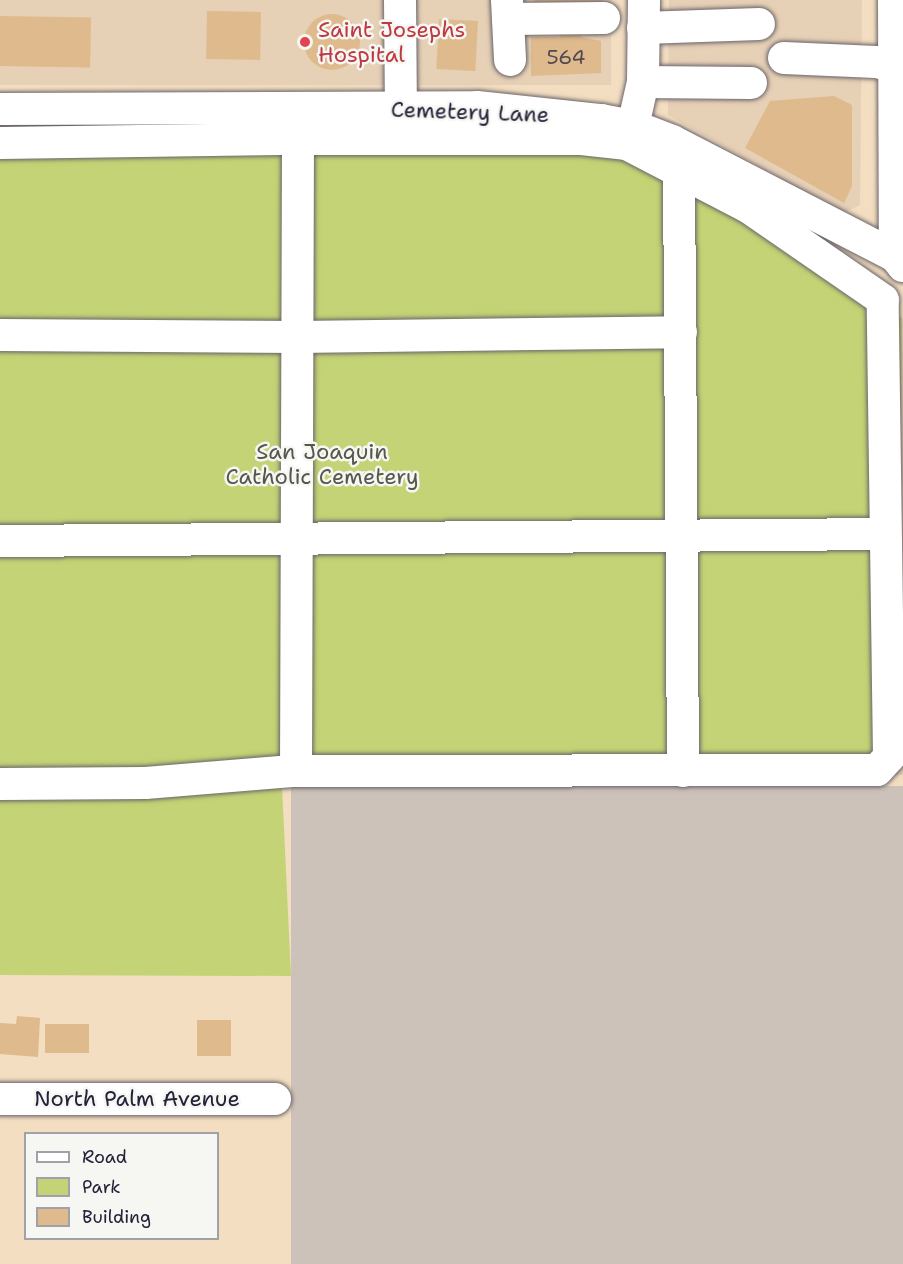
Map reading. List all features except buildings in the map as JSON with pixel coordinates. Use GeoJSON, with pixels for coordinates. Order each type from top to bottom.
{"type":"FeatureCollection","features":[{"type":"Feature","properties":{"kind":"street"},"geometry":{"type":"LineString","coordinates":[[400,0],[401,108]]}},
{"type":"Feature","properties":{"kind":"street"},"geometry":{"type":"LineString","coordinates":[[894,0],[898,68],[899,261]]}},
{"type":"Feature","properties":{"kind":"street"},"geometry":{"type":"LineString","coordinates":[[510,60],[507,9],[604,18]]}},
{"type":"Feature","properties":{"kind":"street"},"geometry":{"type":"LineString","coordinates":[[633,126],[643,82],[643,14],[759,24]]}},
{"type":"Feature","properties":{"kind":"street"},"geometry":{"type":"LineString","coordinates":[[784,58],[876,62],[898,68]]}},
{"type":"Feature","properties":{"kind":"street"},"geometry":{"type":"LineString","coordinates":[[643,82],[752,83]]}},
{"type":"Feature","properties":{"kind":"street","name":"Cemetery Lane"},"geometry":{"type":"LineString","coordinates":[[0,109],[477,108],[633,126],[723,165],[899,261]]}},
{"type":"Feature","properties":{"kind":"street"},"geometry":{"type":"LineString","coordinates":[[0,143],[298,139],[581,139],[627,144],[680,168],[748,207],[883,300],[888,757],[884,767],[877,770],[292,771],[115,784],[0,784]]}},
{"type":"Feature","properties":{"kind":"street"},"geometry":{"type":"LineString","coordinates":[[292,771],[296,764],[298,139]]}},
{"type":"Feature","properties":{"kind":"street"},"geometry":{"type":"LineString","coordinates":[[680,168],[683,771]]}},
{"type":"Feature","properties":{"kind":"street"},"geometry":{"type":"LineString","coordinates":[[0,335],[297,337],[681,332]]}},
{"type":"Feature","properties":{"kind":"street"},"geometry":{"type":"LineString","coordinates":[[0,540],[297,536],[885,534]]}},
{"type":"Feature","properties":{"kind":"street","name":"North Palm Avenue"},"geometry":{"type":"LineString","coordinates":[[0,1099],[275,1099]]}},
{"type":"Feature","properties":{"kind":"shaded area","name":"Saint Josephs Hospital"},"geometry":{"type":"Polygon","coordinates":[[[0,0],[611,0],[611,85],[0,85],[0,0]]]}},
{"type":"Feature","properties":{"kind":"shaded area"},"geometry":{"type":"Polygon","coordinates":[[[669,0],[862,0],[860,205],[843,213],[668,115],[669,0]]]}},
{"type":"Feature","properties":{"kind":"shaded area"},"geometry":{"type":"Polygon","coordinates":[[[902,318],[903,775],[897,775],[902,318]]]}},
{"type":"Feature","properties":{"kind":"shaded area"},"geometry":{"type":"Polygon","coordinates":[[[291,786],[903,786],[903,1264],[291,1264],[291,786]]]}},
{"type":"Feature","properties":{"kind":"green space","name":"San Joaquin Catholic Cemetery"},"geometry":{"type":"Polygon","coordinates":[[[0,138],[617,145],[902,318],[897,775],[282,787],[291,976],[0,975],[0,138]]]}},
{"type":"Feature","properties":{"kind":"place","name":"Saint Josephs Hospital"},"geometry":{"type":"Point","coordinates":[305,42]}}]}
